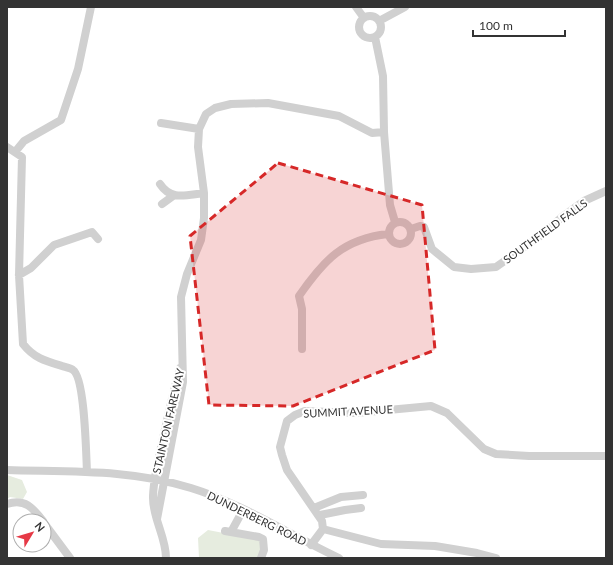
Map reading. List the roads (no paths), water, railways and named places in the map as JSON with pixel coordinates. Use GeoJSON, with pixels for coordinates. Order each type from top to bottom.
{"type":"FeatureCollection","features":[{"type":"Feature","properties":{"kind":"street"},"geometry":{"type":"LineString","coordinates":[[15,152],[24,141],[61,120],[78,69],[91,7]]}},
{"type":"Feature","properties":{"kind":"street"},"geometry":{"type":"LineString","coordinates":[[356,7],[364,18]]}},
{"type":"Feature","properties":{"kind":"street"},"geometry":{"type":"LineString","coordinates":[[379,21],[405,7]]}},
{"type":"Feature","properties":{"kind":"street"},"geometry":{"type":"LineString","coordinates":[[372,17],[379,21],[380,30],[375,37],[367,38],[360,33],[359,25],[364,18],[372,17]]}},
{"type":"Feature","properties":{"kind":"street"},"geometry":{"type":"LineString","coordinates":[[375,37],[384,76],[384,132],[390,205],[395,222]]}},
{"type":"Feature","properties":{"kind":"street","name":"STAINTON FAREWAY"},"geometry":{"type":"LineString","coordinates":[[166,558],[154,511],[153,498],[164,435],[176,397],[183,382],[181,297],[187,274],[201,240],[204,218],[204,193],[198,147],[199,129],[206,114],[215,108],[231,104],[268,103],[339,116],[372,133],[384,132]]}},
{"type":"Feature","properties":{"kind":"street"},"geometry":{"type":"LineString","coordinates":[[162,123],[199,129]]}},
{"type":"Feature","properties":{"kind":"street"},"geometry":{"type":"LineString","coordinates":[[7,147],[22,157],[19,275],[23,344],[30,353],[40,360],[73,370],[79,377],[84,417],[87,472]]}},
{"type":"Feature","properties":{"kind":"street"},"geometry":{"type":"LineString","coordinates":[[160,184],[164,190],[173,196]]}},
{"type":"Feature","properties":{"kind":"street","name":"SOUTHFIELD FALLS"},"geometry":{"type":"LineString","coordinates":[[411,229],[420,226],[424,227],[432,249],[454,267],[471,269],[496,267],[543,234],[562,217],[584,201],[606,191]]}},
{"type":"Feature","properties":{"kind":"street"},"geometry":{"type":"LineString","coordinates":[[162,204],[173,196],[204,193]]}},
{"type":"Feature","properties":{"kind":"street"},"geometry":{"type":"LineString","coordinates":[[395,222],[404,222],[411,229],[410,239],[402,244],[393,242],[388,234],[390,227],[395,222]]}},
{"type":"Feature","properties":{"kind":"street"},"geometry":{"type":"LineString","coordinates":[[19,275],[31,268],[54,245],[92,232],[98,239]]}},
{"type":"Feature","properties":{"kind":"street"},"geometry":{"type":"LineString","coordinates":[[302,348],[302,309],[299,296],[326,262],[343,248],[360,239],[388,234]]}},
{"type":"Feature","properties":{"kind":"street","name":"STAINTON FAREWAY"},"geometry":{"type":"LineString","coordinates":[[157,519],[173,437],[176,397]]}},
{"type":"Feature","properties":{"kind":"street","name":"SUMMIT AVENUE"},"geometry":{"type":"LineString","coordinates":[[323,529],[320,515],[287,470],[280,447],[287,420],[295,414],[305,411],[356,413],[430,406],[447,413],[484,449],[496,454],[529,456],[606,456]]}},
{"type":"Feature","properties":{"kind":"street"},"geometry":{"type":"LineString","coordinates":[[164,435],[173,437]]}},
{"type":"Feature","properties":{"kind":"street","name":"DUNDERBERG ROAD"},"geometry":{"type":"LineString","coordinates":[[7,470],[87,472],[164,481],[191,488],[218,498],[339,558]]}},
{"type":"Feature","properties":{"kind":"street"},"geometry":{"type":"LineString","coordinates":[[314,508],[341,496],[364,495]]}},
{"type":"Feature","properties":{"kind":"street"},"geometry":{"type":"LineString","coordinates":[[7,504],[21,502],[30,505],[36,513]]}},
{"type":"Feature","properties":{"kind":"street"},"geometry":{"type":"LineString","coordinates":[[320,515],[362,508]]}},
{"type":"Feature","properties":{"kind":"street"},"geometry":{"type":"LineString","coordinates":[[243,510],[228,531],[263,539],[264,550],[261,558]]}},
{"type":"Feature","properties":{"kind":"street"},"geometry":{"type":"LineString","coordinates":[[311,545],[323,529],[381,544],[435,546],[477,552],[496,558]]}},
{"type":"Feature","properties":{"kind":"street"},"geometry":{"type":"LineString","coordinates":[[52,534],[70,558]]}}]}
